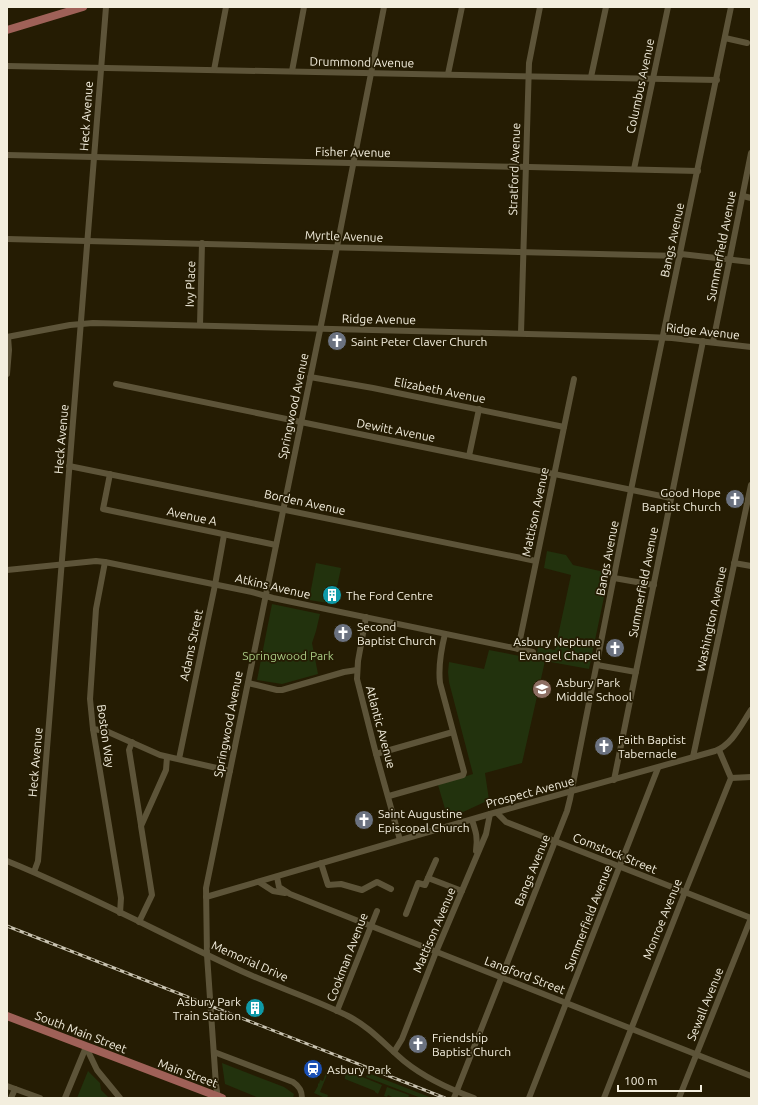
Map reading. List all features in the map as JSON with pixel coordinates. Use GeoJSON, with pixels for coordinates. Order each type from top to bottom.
{"type":"FeatureCollection","features":[{"type":"Feature","properties":{"kind":"main road"},"geometry":{"type":"LineString","coordinates":[[7,30],[84,7]]}},
{"type":"Feature","properties":{"kind":"main road","name":"South Main Street"},"geometry":{"type":"LineString","coordinates":[[7,1016],[146,1070]]}},
{"type":"Feature","properties":{"kind":"main road","name":"Main Street"},"geometry":{"type":"LineString","coordinates":[[146,1070],[219,1098]]}},
{"type":"Feature","properties":{"kind":"street","name":"Heck Avenue"},"geometry":{"type":"LineString","coordinates":[[34,872],[38,861],[106,7]]}},
{"type":"Feature","properties":{"kind":"street"},"geometry":{"type":"LineString","coordinates":[[214,70],[226,7]]}},
{"type":"Feature","properties":{"kind":"street"},"geometry":{"type":"LineString","coordinates":[[292,71],[304,7]]}},
{"type":"Feature","properties":{"kind":"street","name":"Springwood Avenue"},"geometry":{"type":"LineString","coordinates":[[219,1098],[216,1085],[207,955],[206,888],[337,247],[384,7]]}},
{"type":"Feature","properties":{"kind":"street"},"geometry":{"type":"LineString","coordinates":[[448,74],[462,7]]}},
{"type":"Feature","properties":{"kind":"street","name":"Stratford Avenue"},"geometry":{"type":"LineString","coordinates":[[521,333],[528,76],[529,63],[540,7]]}},
{"type":"Feature","properties":{"kind":"street"},"geometry":{"type":"LineString","coordinates":[[591,77],[606,7]]}},
{"type":"Feature","properties":{"kind":"street","name":"Columbus Avenue"},"geometry":{"type":"LineString","coordinates":[[634,169],[668,7]]}},
{"type":"Feature","properties":{"kind":"street","name":"Bangs Avenue"},"geometry":{"type":"LineString","coordinates":[[454,1098],[567,811],[572,792],[614,578],[731,7]]}},
{"type":"Feature","properties":{"kind":"street"},"geometry":{"type":"LineString","coordinates":[[725,38],[747,43]]}},
{"type":"Feature","properties":{"kind":"street","name":"Drummond Avenue"},"geometry":{"type":"LineString","coordinates":[[7,66],[717,80]]}},
{"type":"Feature","properties":{"kind":"street","name":"Summerfield Avenue"},"geometry":{"type":"LineString","coordinates":[[713,342],[751,153]]}},
{"type":"Feature","properties":{"kind":"street","name":"Fisher Avenue"},"geometry":{"type":"LineString","coordinates":[[7,155],[698,171]]}},
{"type":"Feature","properties":{"kind":"street"},"geometry":{"type":"LineString","coordinates":[[743,196],[751,198]]}},
{"type":"Feature","properties":{"kind":"street","name":"Myrtle Avenue"},"geometry":{"type":"LineString","coordinates":[[7,239],[680,255],[751,262]]}},
{"type":"Feature","properties":{"kind":"street","name":"Ivy Place"},"geometry":{"type":"LineString","coordinates":[[200,325],[202,243]]}},
{"type":"Feature","properties":{"kind":"street","name":"Ridge Avenue"},"geometry":{"type":"LineString","coordinates":[[8,337],[70,325],[93,323],[663,337],[751,347]]}},
{"type":"Feature","properties":{"kind":"street"},"geometry":{"type":"LineString","coordinates":[[7,374],[9,350],[8,337]]}},
{"type":"Feature","properties":{"kind":"street","name":"Summerfield Avenue"},"geometry":{"type":"LineString","coordinates":[[614,780],[703,341]]}},
{"type":"Feature","properties":{"kind":"street","name":"Elizabeth Avenue"},"geometry":{"type":"LineString","coordinates":[[310,377],[373,388],[564,427]]}},
{"type":"Feature","properties":{"kind":"street","name":"Mattison Avenue"},"geometry":{"type":"LineString","coordinates":[[518,649],[574,379]]}},
{"type":"Feature","properties":{"kind":"street","name":"Dewitt Avenue"},"geometry":{"type":"LineString","coordinates":[[116,384],[671,498]]}},
{"type":"Feature","properties":{"kind":"street"},"geometry":{"type":"LineString","coordinates":[[469,456],[479,409]]}},
{"type":"Feature","properties":{"kind":"street","name":"Borden Avenue"},"geometry":{"type":"LineString","coordinates":[[69,466],[536,561]]}},
{"type":"Feature","properties":{"kind":"street","name":"Avenue A"},"geometry":{"type":"LineString","coordinates":[[110,474],[103,509],[276,545]]}},
{"type":"Feature","properties":{"kind":"street","name":"Washington Avenue"},"geometry":{"type":"LineString","coordinates":[[693,757],[751,485]]}},
{"type":"Feature","properties":{"kind":"street","name":"Adams Street"},"geometry":{"type":"LineString","coordinates":[[179,759],[224,534]]}},
{"type":"Feature","properties":{"kind":"street","name":"Atkins Avenue"},"geometry":{"type":"LineString","coordinates":[[7,570],[96,561],[105,562],[533,652]]}},
{"type":"Feature","properties":{"kind":"street","name":"Boston Way"},"geometry":{"type":"LineString","coordinates":[[105,562],[96,609],[90,699],[93,729],[121,898],[120,913]]}},
{"type":"Feature","properties":{"kind":"street"},"geometry":{"type":"LineString","coordinates":[[734,562],[751,566]]}},
{"type":"Feature","properties":{"kind":"street"},"geometry":{"type":"LineString","coordinates":[[614,578],[654,585]]}},
{"type":"Feature","properties":{"kind":"street","name":"Atlantic Avenue"},"geometry":{"type":"LineString","coordinates":[[366,618],[358,661],[357,679],[400,840]]}},
{"type":"Feature","properties":{"kind":"street"},"geometry":{"type":"LineString","coordinates":[[389,796],[463,775],[464,772],[441,692],[439,673],[440,656],[445,634]]}},
{"type":"Feature","properties":{"kind":"street"},"geometry":{"type":"LineString","coordinates":[[597,665],[636,672]]}},
{"type":"Feature","properties":{"kind":"street"},"geometry":{"type":"LineString","coordinates":[[248,683],[282,690],[344,672],[357,670]]}},
{"type":"Feature","properties":{"kind":"street"},"geometry":{"type":"LineString","coordinates":[[751,710],[731,740],[720,750],[731,778],[751,777]]}},
{"type":"Feature","properties":{"kind":"street"},"geometry":{"type":"LineString","coordinates":[[93,729],[106,731],[132,742],[150,752],[230,771]]}},
{"type":"Feature","properties":{"kind":"street"},"geometry":{"type":"LineString","coordinates":[[376,754],[453,732]]}},
{"type":"Feature","properties":{"kind":"street"},"geometry":{"type":"LineString","coordinates":[[132,742],[129,750],[152,895],[139,922]]}},
{"type":"Feature","properties":{"kind":"street","name":"Prospect Avenue"},"geometry":{"type":"LineString","coordinates":[[206,897],[400,840],[720,750]]}},
{"type":"Feature","properties":{"kind":"street"},"geometry":{"type":"LineString","coordinates":[[141,826],[166,770],[167,757]]}},
{"type":"Feature","properties":{"kind":"street","name":"Summerfield Avenue"},"geometry":{"type":"LineString","coordinates":[[529,1098],[658,768]]}},
{"type":"Feature","properties":{"kind":"street","name":"Monroe Avenue"},"geometry":{"type":"LineString","coordinates":[[604,1098],[731,778]]}},
{"type":"Feature","properties":{"kind":"street","name":"Mattison Avenue"},"geometry":{"type":"LineString","coordinates":[[394,1052],[402,1039],[493,814]]}},
{"type":"Feature","properties":{"kind":"street","name":"Comstock Street"},"geometry":{"type":"LineString","coordinates":[[493,814],[506,822],[751,918]]}},
{"type":"Feature","properties":{"kind":"street"},"geometry":{"type":"LineString","coordinates":[[472,820],[477,838],[475,860]]}},
{"type":"Feature","properties":{"kind":"street"},"geometry":{"type":"LineString","coordinates":[[406,914],[418,883],[426,885],[436,860]]}},
{"type":"Feature","properties":{"kind":"street","name":"Memorial Drive"},"geometry":{"type":"LineString","coordinates":[[7,861],[59,883],[207,955],[349,1016],[372,1032],[417,1071],[435,1082],[474,1098]]}},
{"type":"Feature","properties":{"kind":"street"},"geometry":{"type":"LineString","coordinates":[[321,863],[328,885],[341,884],[362,890],[377,882],[391,889]]}},
{"type":"Feature","properties":{"kind":"street","name":"Langford Street"},"geometry":{"type":"LineString","coordinates":[[277,877],[279,887],[290,894],[751,1076]]}},
{"type":"Feature","properties":{"kind":"street"},"geometry":{"type":"LineString","coordinates":[[428,878],[462,891]]}},
{"type":"Feature","properties":{"kind":"street","name":"Langford Street"},"geometry":{"type":"LineString","coordinates":[[259,882],[273,891],[290,894]]}},
{"type":"Feature","properties":{"kind":"street","name":"Cookman Avenue"},"geometry":{"type":"LineString","coordinates":[[337,1011],[377,910]]}},
{"type":"Feature","properties":{"kind":"street","name":"Sewall Avenue"},"geometry":{"type":"LineString","coordinates":[[679,1098],[751,918]]}},
{"type":"Feature","properties":{"kind":"street"},"geometry":{"type":"LineString","coordinates":[[65,1098],[86,1046]]}},
{"type":"Feature","properties":{"kind":"street"},"geometry":{"type":"LineString","coordinates":[[86,1046],[97,1070],[120,1098]]}},
{"type":"Feature","properties":{"kind":"street"},"geometry":{"type":"LineString","coordinates":[[214,1052],[297,1084],[302,1092],[302,1098]]}},
{"type":"Feature","properties":{"kind":"street"},"geometry":{"type":"LineString","coordinates":[[7,1086],[40,1098]]}},
{"type":"Feature","properties":{"kind":"street"},"geometry":{"type":"LineString","coordinates":[[11,1098],[15,1089]]}},
{"type":"Feature","properties":{"kind":"green space"},"geometry":{"type":"Polygon","coordinates":[[[547,551],[566,555],[573,565],[609,573],[589,669],[545,661],[522,763],[485,773],[489,800],[448,819],[438,785],[473,774],[449,682],[449,662],[484,669],[489,650],[536,659],[538,647],[555,650],[571,575],[544,568],[547,551]]]}},
{"type":"Feature","properties":{"kind":"green space"},"geometry":{"type":"Polygon","coordinates":[[[316,563],[341,568],[337,587],[331,586],[328,603],[309,600],[316,563]]]}},
{"type":"Feature","properties":{"kind":"green space","name":"Springwood Park"},"geometry":{"type":"Polygon","coordinates":[[[272,604],[320,614],[312,643],[318,674],[282,684],[257,680],[272,604]]]}},
{"type":"Feature","properties":{"kind":"green space"},"geometry":{"type":"Polygon","coordinates":[[[222,1063],[284,1087],[294,1094],[293,1098],[259,1098],[225,1084],[222,1063]]]}},
{"type":"Feature","properties":{"kind":"green space"},"geometry":{"type":"Polygon","coordinates":[[[328,1067],[335,1069],[338,1067],[336,1073],[329,1070],[320,1092],[328,1095],[327,1098],[325,1098],[314,1093],[320,1080],[323,1081],[328,1067]]]}},
{"type":"Feature","properties":{"kind":"green space"},"geometry":{"type":"Polygon","coordinates":[[[345,1070],[382,1085],[378,1094],[375,1091],[345,1079],[345,1076],[343,1075],[345,1070]]]}},
{"type":"Feature","properties":{"kind":"green space"},"geometry":{"type":"Polygon","coordinates":[[[88,1071],[100,1083],[101,1090],[109,1098],[77,1098],[88,1071]]]}},
{"type":"Feature","properties":{"kind":"green space"},"geometry":{"type":"Polygon","coordinates":[[[368,1073],[432,1098],[421,1098],[366,1077],[368,1073]]]}},
{"type":"Feature","properties":{"kind":"green space"},"geometry":{"type":"Polygon","coordinates":[[[387,1087],[409,1095],[408,1098],[394,1098],[388,1095],[387,1097],[384,1096],[387,1087]]]}},
{"type":"Feature","properties":{"kind":"railway"},"geometry":{"type":"LineString","coordinates":[[7,926],[445,1098]]}},
{"type":"Feature","properties":{"kind":"place","name":"Saint Peter Claver Church"},"geometry":{"type":"Point","coordinates":[337,341]}},
{"type":"Feature","properties":{"kind":"place","name":"Good Hope Baptist Church"},"geometry":{"type":"Point","coordinates":[735,499]}},
{"type":"Feature","properties":{"kind":"place","name":"The Ford Centre"},"geometry":{"type":"Point","coordinates":[332,595]}},
{"type":"Feature","properties":{"kind":"place","name":"Second Baptist Church"},"geometry":{"type":"Point","coordinates":[343,633]}},
{"type":"Feature","properties":{"kind":"place","name":"Asbury Neptune Evangel Chapel"},"geometry":{"type":"Point","coordinates":[615,648]}},
{"type":"Feature","properties":{"kind":"place","name":"Asbury Park Middle School"},"geometry":{"type":"Point","coordinates":[542,689]}},
{"type":"Feature","properties":{"kind":"place","name":"Faith Baptist Tabernacle"},"geometry":{"type":"Point","coordinates":[604,746]}},
{"type":"Feature","properties":{"kind":"place","name":"Saint Augustine Episcopal Church"},"geometry":{"type":"Point","coordinates":[364,820]}},
{"type":"Feature","properties":{"kind":"place","name":"Asbury Park Train Station"},"geometry":{"type":"Point","coordinates":[255,1008]}},
{"type":"Feature","properties":{"kind":"place","name":"Friendship Baptist Church"},"geometry":{"type":"Point","coordinates":[418,1044]}},
{"type":"Feature","properties":{"kind":"place","name":"Asbury Park"},"geometry":{"type":"Point","coordinates":[313,1069]}}]}
